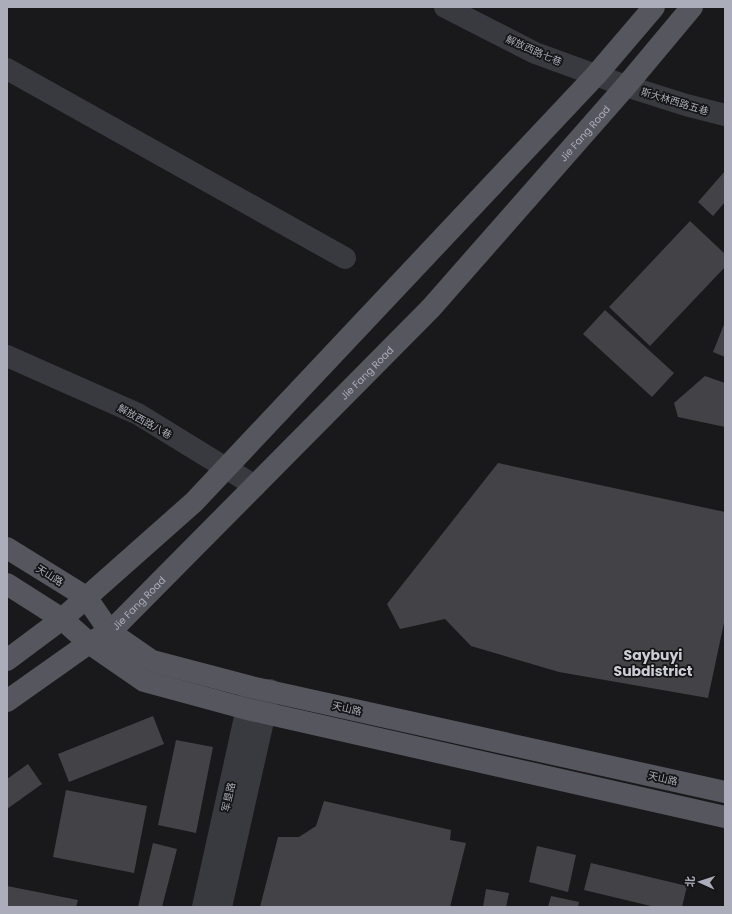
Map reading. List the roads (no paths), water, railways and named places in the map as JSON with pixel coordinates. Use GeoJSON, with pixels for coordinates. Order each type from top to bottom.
{"type":"FeatureCollection","features":[{"type":"Feature","properties":{"kind":"main road"},"geometry":{"type":"LineString","coordinates":[[7,660],[62,619],[194,502],[596,75],[654,7]]}},
{"type":"Feature","properties":{"kind":"main road","name":"Jie Fang Road"},"geometry":{"type":"LineString","coordinates":[[7,701],[89,643],[110,632],[431,308],[626,86],[692,7]]}},
{"type":"Feature","properties":{"kind":"main road","name":"天山路"},"geometry":{"type":"LineString","coordinates":[[7,548],[86,597],[110,632],[152,661],[261,688],[725,792]]}},
{"type":"Feature","properties":{"kind":"main road"},"geometry":{"type":"LineString","coordinates":[[7,584],[62,619],[89,643],[144,681],[257,710],[725,817]]}},
{"type":"Feature","properties":{"kind":"street","name":"解放西路七巷"},"geometry":{"type":"LineString","coordinates":[[444,7],[534,53],[626,86]]}},
{"type":"Feature","properties":{"kind":"street"},"geometry":{"type":"LineString","coordinates":[[7,69],[345,258]]}},
{"type":"Feature","properties":{"kind":"street","name":"斯大林西路五巷"},"geometry":{"type":"LineString","coordinates":[[626,86],[686,105],[725,115]]}},
{"type":"Feature","properties":{"kind":"street","name":"解放西路八巷"},"geometry":{"type":"LineString","coordinates":[[7,356],[138,414],[255,486]]}},
{"type":"Feature","properties":{"kind":"street","name":"军垦路"},"geometry":{"type":"LineString","coordinates":[[221,907],[261,688]]}},
{"type":"Feature","properties":{"kind":"street","name":"军垦路"},"geometry":{"type":"LineString","coordinates":[[203,907],[257,710]]}},
{"type":"Feature","properties":{"kind":"district","name":"Saybuyi Subdistrict"},"geometry":{"type":"Point","coordinates":[653,664]}}]}
